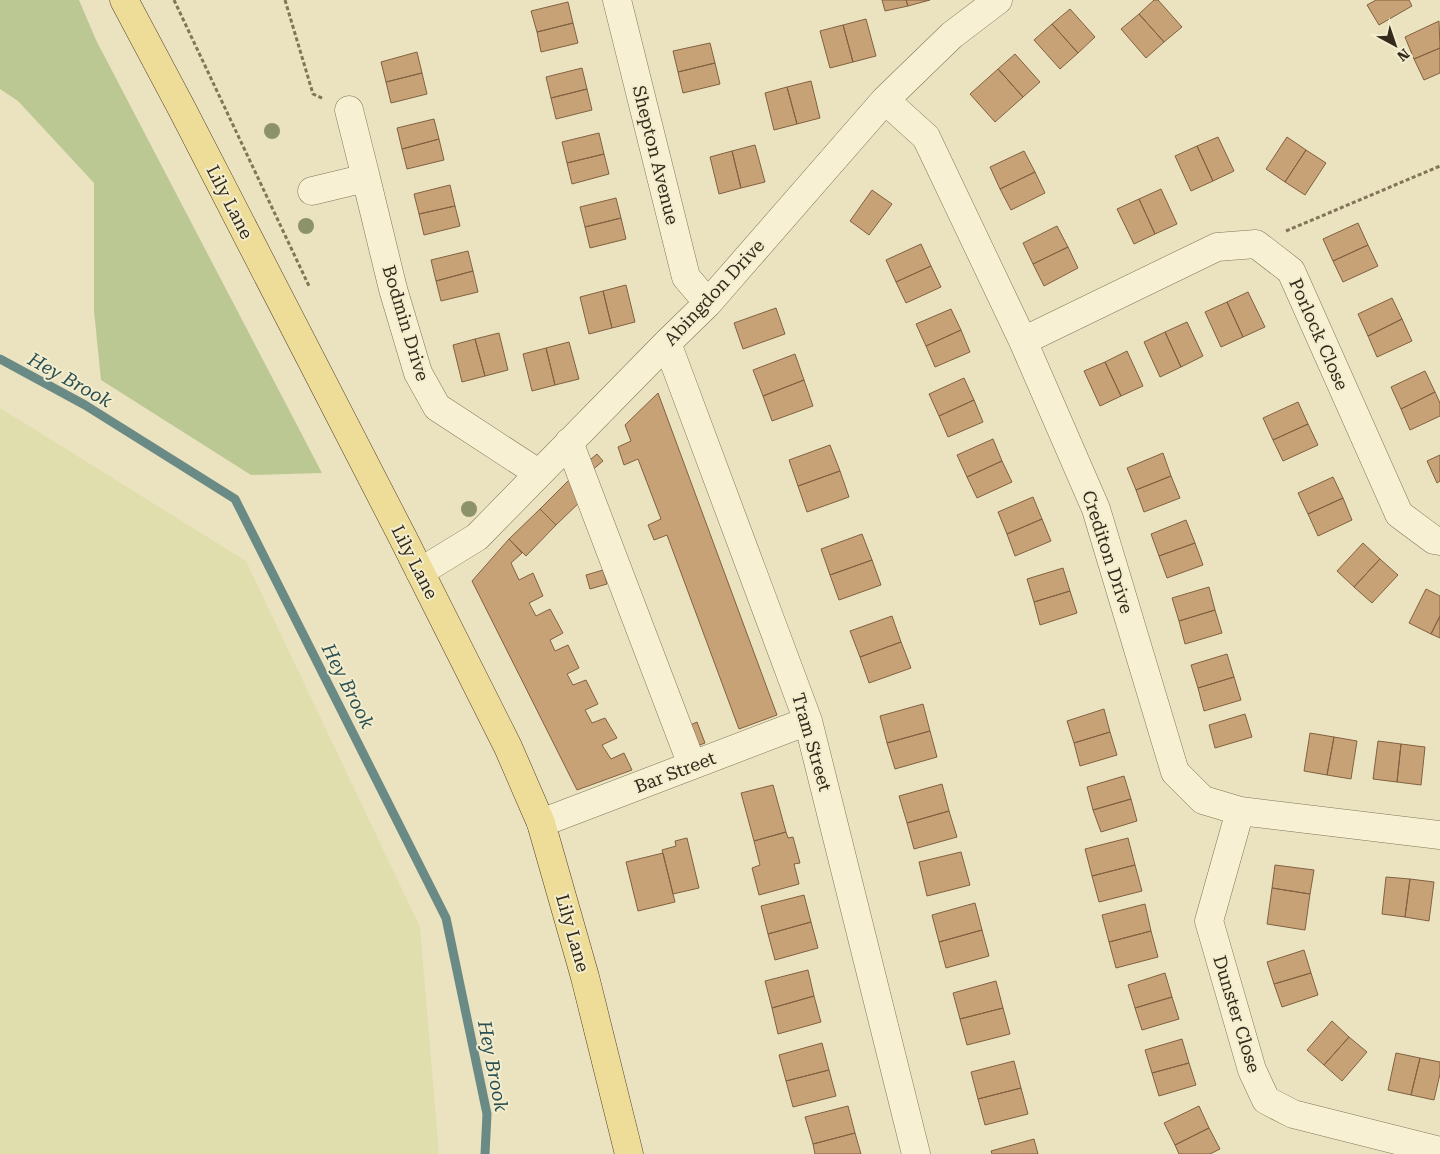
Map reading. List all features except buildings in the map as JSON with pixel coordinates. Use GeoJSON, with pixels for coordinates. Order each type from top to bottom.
{"type":"FeatureCollection","features":[{"type":"Feature","properties":{"kind":"main road","name":"Lily Lane"},"geometry":{"type":"LineString","coordinates":[[124,0],[182,109],[508,747],[541,823],[585,977],[629,1154]]}},
{"type":"Feature","properties":{"kind":"street","name":"Shepton Avenue"},"geometry":{"type":"LineString","coordinates":[[617,0],[686,277],[708,303]]}},
{"type":"Feature","properties":{"kind":"street","name":"Abingdon Drive"},"geometry":{"type":"LineString","coordinates":[[420,572],[477,537],[538,473],[708,303],[885,100],[952,35],[998,0]]}},
{"type":"Feature","properties":{"kind":"street","name":"Crediton Drive"},"geometry":{"type":"LineString","coordinates":[[885,100],[926,137],[1024,341],[1096,508],[1175,772],[1203,800],[1240,811],[1440,835]]}},
{"type":"Feature","properties":{"kind":"street","name":"Bodmin Drive"},"geometry":{"type":"LineString","coordinates":[[349,110],[393,289],[418,373],[437,407],[538,473]]}},
{"type":"Feature","properties":{"kind":"street"},"geometry":{"type":"LineString","coordinates":[[312,191],[366,178]]}},
{"type":"Feature","properties":{"kind":"street"},"geometry":{"type":"LineString","coordinates":[[1024,341],[1217,247],[1256,244]]}},
{"type":"Feature","properties":{"kind":"street","name":"Porlock Close"},"geometry":{"type":"LineString","coordinates":[[1256,244],[1291,271],[1399,514],[1434,540],[1440,541]]}},
{"type":"Feature","properties":{"kind":"street","name":"Tram Street"},"geometry":{"type":"LineString","coordinates":[[667,343],[808,721],[916,1154]]}},
{"type":"Feature","properties":{"kind":"street"},"geometry":{"type":"LineString","coordinates":[[569,442],[692,765]]}},
{"type":"Feature","properties":{"kind":"street","name":"Bar Street"},"geometry":{"type":"LineString","coordinates":[[541,823],[808,721]]}},
{"type":"Feature","properties":{"kind":"street","name":"Dunster Close"},"geometry":{"type":"LineString","coordinates":[[1240,811],[1209,920],[1252,1070],[1266,1100],[1293,1114],[1440,1151]]}},
{"type":"Feature","properties":{"kind":"path"},"geometry":{"type":"LineString","coordinates":[[174,0],[310,288]]}},
{"type":"Feature","properties":{"kind":"path"},"geometry":{"type":"LineString","coordinates":[[285,0],[313,94],[349,110]]}},
{"type":"Feature","properties":{"kind":"path"},"geometry":{"type":"LineString","coordinates":[[1256,244],[1440,166]]}},
{"type":"Feature","properties":{"kind":"shaded area"},"geometry":{"type":"Polygon","coordinates":[[[0,408],[246,561],[420,927],[439,1154],[0,1154],[0,408]]]}},
{"type":"Feature","properties":{"kind":"green space"},"geometry":{"type":"Polygon","coordinates":[[[0,0],[79,0],[96,40],[322,473],[251,475],[101,380],[94,311],[94,183],[18,101],[0,89],[0,0]]]}},
{"type":"Feature","properties":{"kind":"waterway","name":"Hey Brook"},"geometry":{"type":"LineString","coordinates":[[0,359],[85,405],[235,499],[446,918],[487,1114],[485,1154]]}}]}
